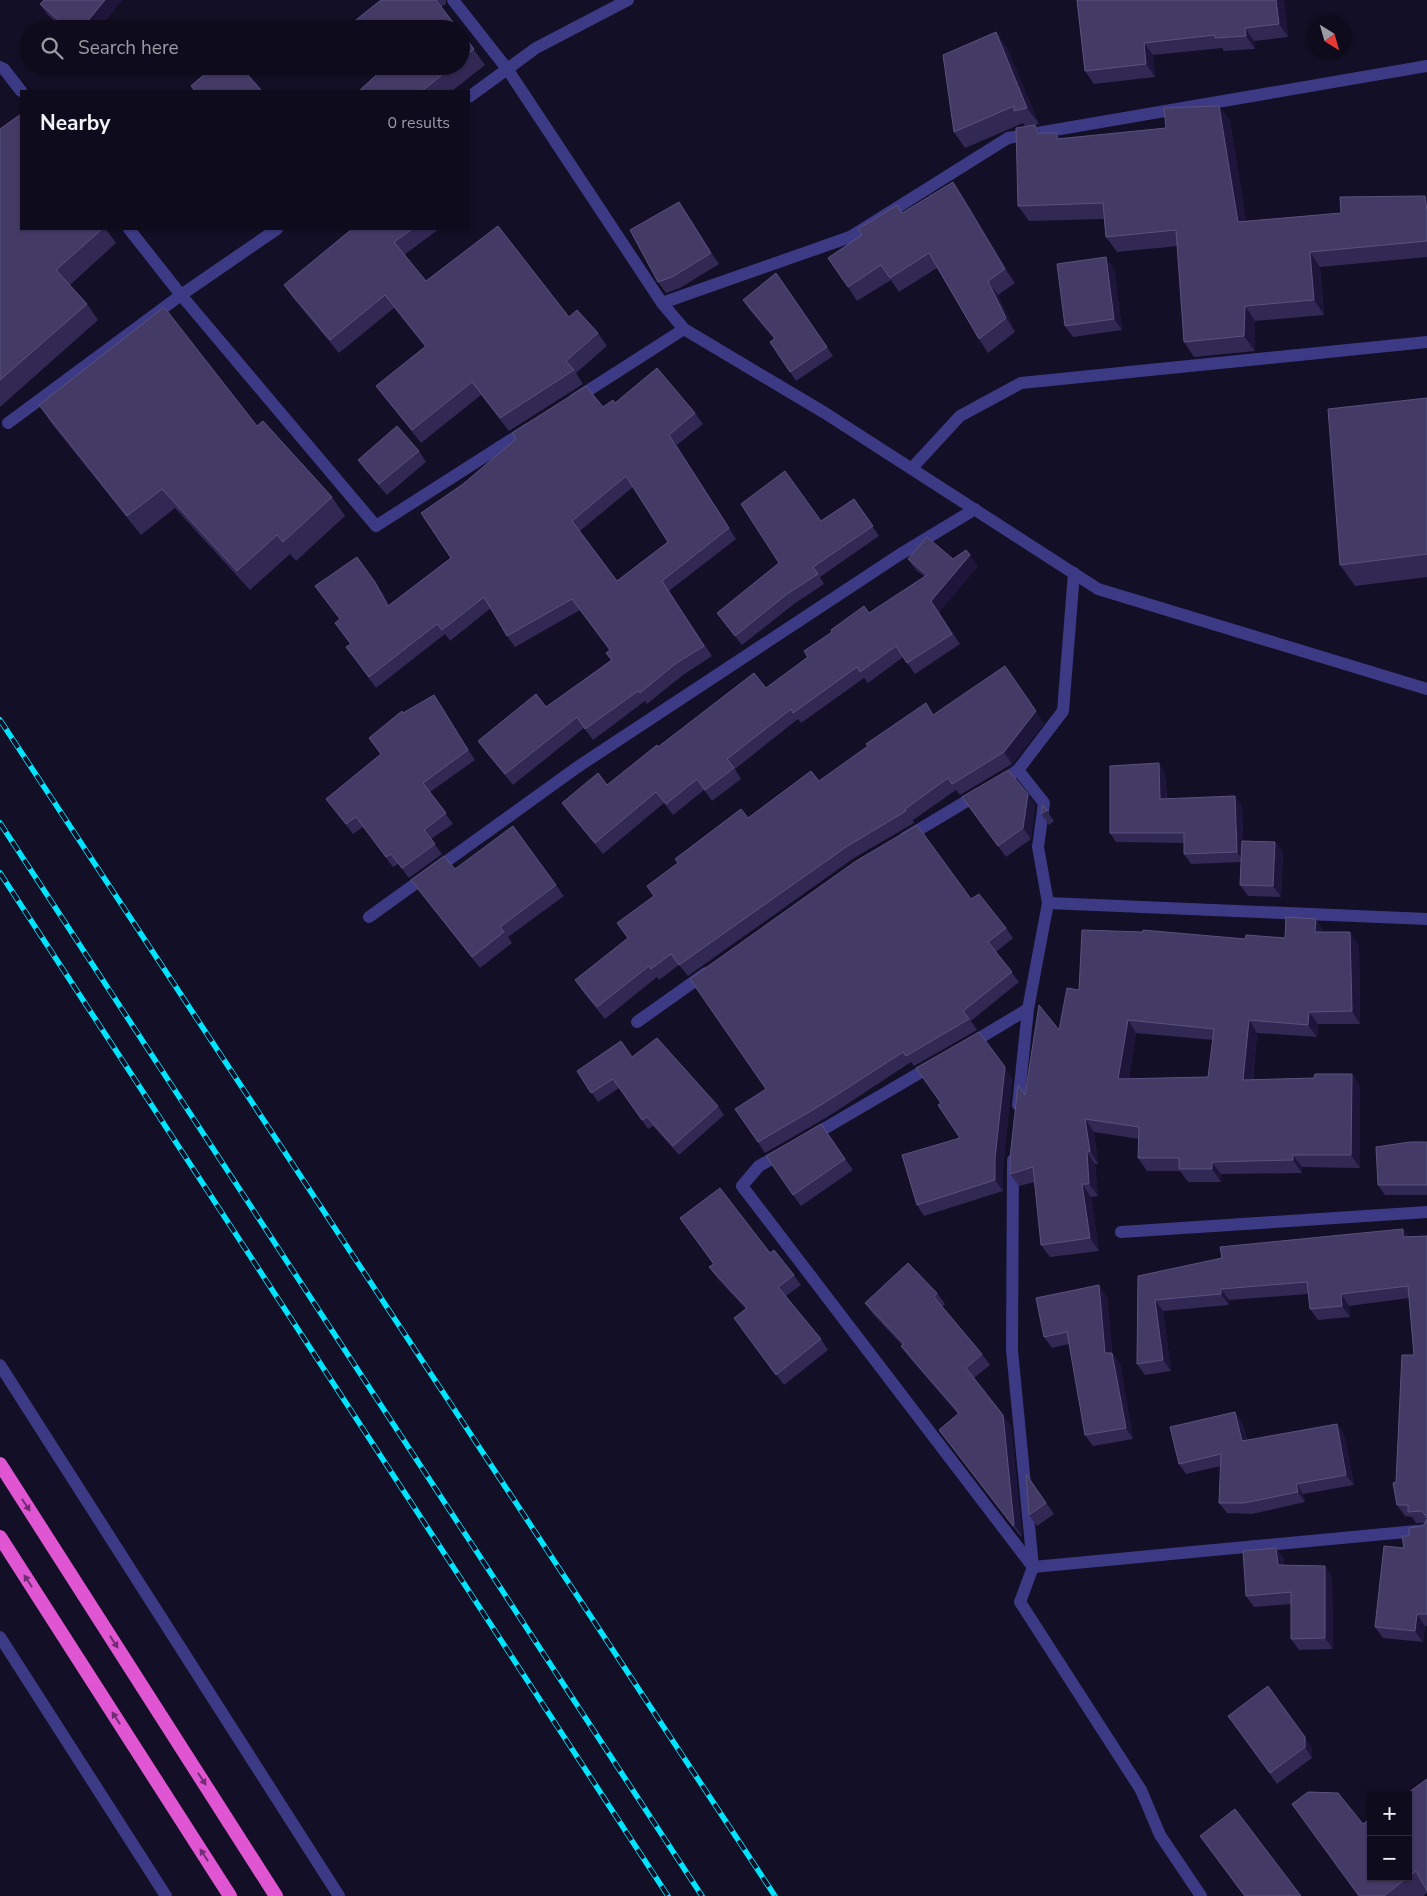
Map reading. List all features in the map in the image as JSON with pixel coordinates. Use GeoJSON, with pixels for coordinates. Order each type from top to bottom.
{"type":"FeatureCollection","features":[{"type":"Feature","properties":{"kind":"highway"},"geometry":{"type":"LineString","coordinates":[[0,1464],[276,1896]]}},
{"type":"Feature","properties":{"kind":"highway"},"geometry":{"type":"LineString","coordinates":[[0,1537],[230,1896]]}},
{"type":"Feature","properties":{"kind":"street"},"geometry":{"type":"LineString","coordinates":[[453,0],[469,20]]}},
{"type":"Feature","properties":{"kind":"street"},"geometry":{"type":"LineString","coordinates":[[470,95],[508,70],[536,48],[628,0]]}},
{"type":"Feature","properties":{"kind":"street"},"geometry":{"type":"LineString","coordinates":[[470,22],[508,70],[662,303],[684,329],[825,413],[1098,589],[1427,689]]}},
{"type":"Feature","properties":{"kind":"street"},"geometry":{"type":"LineString","coordinates":[[662,303],[850,236],[1008,138],[1427,66]]}},
{"type":"Feature","properties":{"kind":"street"},"geometry":{"type":"LineString","coordinates":[[0,67],[4,69],[20,90]]}},
{"type":"Feature","properties":{"kind":"street"},"geometry":{"type":"LineString","coordinates":[[130,230],[181,295],[376,526],[542,420]]}},
{"type":"Feature","properties":{"kind":"street"},"geometry":{"type":"LineString","coordinates":[[8,423],[181,295],[276,230]]}},
{"type":"Feature","properties":{"kind":"street"},"geometry":{"type":"LineString","coordinates":[[568,404],[684,329]]}},
{"type":"Feature","properties":{"kind":"street"},"geometry":{"type":"LineString","coordinates":[[912,468],[960,416],[1021,383],[1427,342]]}},
{"type":"Feature","properties":{"kind":"street"},"geometry":{"type":"LineString","coordinates":[[368,917],[579,766],[900,555],[975,509]]}},
{"type":"Feature","properties":{"kind":"street"},"geometry":{"type":"LineString","coordinates":[[893,845],[1018,770],[1063,711],[1074,573]]}},
{"type":"Feature","properties":{"kind":"street"},"geometry":{"type":"LineString","coordinates":[[1017,1114],[1028,1010],[1048,903],[1038,847],[1044,803],[1018,770]]}},
{"type":"Feature","properties":{"kind":"street"},"geometry":{"type":"LineString","coordinates":[[1048,903],[1427,919]]}},
{"type":"Feature","properties":{"kind":"street"},"geometry":{"type":"LineString","coordinates":[[636,1022],[716,966]]}},
{"type":"Feature","properties":{"kind":"street"},"geometry":{"type":"LineString","coordinates":[[961,1049],[1028,1010]]}},
{"type":"Feature","properties":{"kind":"street"},"geometry":{"type":"LineString","coordinates":[[944,1058],[759,1166],[742,1186],[1033,1568]]}},
{"type":"Feature","properties":{"kind":"street"},"geometry":{"type":"LineString","coordinates":[[1013,1152],[1011,1170],[1012,1350],[1033,1568],[1020,1602],[1141,1790],[1160,1835],[1201,1896]]}},
{"type":"Feature","properties":{"kind":"street"},"geometry":{"type":"LineString","coordinates":[[1121,1232],[1427,1212]]}},
{"type":"Feature","properties":{"kind":"street"},"geometry":{"type":"LineString","coordinates":[[0,1365],[339,1896]]}},
{"type":"Feature","properties":{"kind":"street"},"geometry":{"type":"LineString","coordinates":[[1033,1568],[1427,1530]]}},
{"type":"Feature","properties":{"kind":"street"},"geometry":{"type":"LineString","coordinates":[[0,1637],[166,1896]]}},
{"type":"Feature","properties":{"kind":"building"},"geometry":{"type":"Polygon","coordinates":[[[44,0],[105,0],[88,20],[59,20],[40,4],[44,0]]]}},
{"type":"Feature","properties":{"kind":"building"},"geometry":{"type":"Polygon","coordinates":[[[381,0],[436,0],[451,20],[356,20],[381,0]]]}},
{"type":"Feature","properties":{"kind":"building"},"geometry":{"type":"Polygon","coordinates":[[[1077,0],[1276,0],[1279,24],[1245,28],[1246,36],[1215,38],[1215,35],[1144,43],[1146,64],[1085,71],[1077,0]]]}},
{"type":"Feature","properties":{"kind":"building"},"geometry":{"type":"Polygon","coordinates":[[[996,32],[1027,108],[1014,111],[1014,106],[954,132],[943,55],[996,32]]]}},
{"type":"Feature","properties":{"kind":"building"},"geometry":{"type":"Polygon","coordinates":[[[470,44],[474,49],[470,52],[470,44]]]}},
{"type":"Feature","properties":{"kind":"building"},"geometry":{"type":"Polygon","coordinates":[[[204,75],[248,75],[261,90],[194,90],[191,86],[204,75]]]}},
{"type":"Feature","properties":{"kind":"building"},"geometry":{"type":"Polygon","coordinates":[[[376,75],[442,75],[423,90],[360,90],[376,75]]]}},
{"type":"Feature","properties":{"kind":"building"},"geometry":{"type":"Polygon","coordinates":[[[1219,106],[1238,222],[1341,213],[1340,197],[1425,196],[1427,241],[1310,252],[1314,300],[1245,306],[1244,336],[1184,342],[1176,230],[1106,237],[1103,203],[1018,206],[1016,128],[1035,125],[1038,133],[1057,133],[1057,139],[1166,128],[1164,108],[1219,106]]]}},
{"type":"Feature","properties":{"kind":"building"},"geometry":{"type":"Polygon","coordinates":[[[20,115],[20,230],[101,230],[56,270],[87,304],[0,380],[0,129],[20,115]]]}},
{"type":"Feature","properties":{"kind":"building"},"geometry":{"type":"Polygon","coordinates":[[[953,182],[1005,269],[988,281],[1006,318],[979,339],[929,253],[890,278],[881,265],[848,287],[828,258],[862,235],[858,229],[897,205],[902,213],[953,182]]]}},
{"type":"Feature","properties":{"kind":"building"},"geometry":{"type":"Polygon","coordinates":[[[679,202],[711,253],[672,277],[658,282],[630,230],[679,202]]]}},
{"type":"Feature","properties":{"kind":"building"},"geometry":{"type":"Polygon","coordinates":[[[498,226],[569,317],[577,310],[598,333],[566,361],[574,370],[500,418],[472,382],[412,430],[376,386],[426,346],[385,295],[330,340],[284,285],[351,230],[411,230],[394,242],[426,281],[498,226]]]}},
{"type":"Feature","properties":{"kind":"building"},"geometry":{"type":"Polygon","coordinates":[[[1106,257],[1114,319],[1065,326],[1057,264],[1106,257]]]}},
{"type":"Feature","properties":{"kind":"building"},"geometry":{"type":"Polygon","coordinates":[[[776,273],[827,347],[790,372],[770,342],[775,338],[743,300],[776,273]]]}},
{"type":"Feature","properties":{"kind":"building"},"geometry":{"type":"Polygon","coordinates":[[[164,307],[257,426],[263,421],[332,497],[283,542],[277,535],[237,571],[162,489],[127,516],[39,405],[164,307]]]}},
{"type":"Feature","properties":{"kind":"building"},"geometry":{"type":"Polygon","coordinates":[[[657,368],[695,413],[669,435],[729,528],[662,581],[704,646],[675,664],[640,693],[638,691],[585,729],[577,717],[505,774],[478,741],[536,694],[546,707],[612,660],[606,653],[610,650],[572,599],[507,636],[484,597],[442,630],[437,624],[369,677],[346,647],[351,644],[335,623],[340,619],[315,586],[357,557],[375,582],[388,606],[451,558],[421,513],[463,484],[516,439],[512,433],[586,386],[603,407],[613,400],[615,403],[657,368]],[[626,476],[572,521],[617,581],[668,542],[626,476]]]}},
{"type":"Feature","properties":{"kind":"building"},"geometry":{"type":"Polygon","coordinates":[[[1427,398],[1427,554],[1340,565],[1328,409],[1427,398]]]}},
{"type":"Feature","properties":{"kind":"building"},"geometry":{"type":"Polygon","coordinates":[[[397,426],[419,451],[379,484],[358,460],[397,426]]]}},
{"type":"Feature","properties":{"kind":"building"},"geometry":{"type":"Polygon","coordinates":[[[785,471],[821,521],[854,499],[873,526],[813,567],[818,574],[787,594],[735,636],[717,613],[779,563],[741,504],[785,471]]]}},
{"type":"Feature","properties":{"kind":"building"},"geometry":{"type":"Polygon","coordinates":[[[927,537],[953,559],[966,550],[970,555],[931,601],[952,634],[907,663],[896,646],[860,672],[857,667],[793,713],[791,709],[727,759],[734,768],[705,790],[697,779],[666,804],[656,792],[595,843],[562,803],[598,773],[607,785],[657,745],[658,747],[754,673],[766,688],[808,657],[804,651],[832,632],[831,630],[864,606],[869,613],[927,575],[908,559],[927,537]]]}},
{"type":"Feature","properties":{"kind":"building"},"geometry":{"type":"Polygon","coordinates":[[[1005,666],[1036,711],[1004,752],[952,784],[948,778],[905,809],[906,811],[846,847],[679,965],[671,954],[651,969],[649,966],[597,1007],[575,980],[628,938],[617,923],[654,896],[647,886],[678,863],[675,859],[741,809],[748,818],[811,771],[819,781],[868,746],[866,744],[926,703],[933,715],[1005,666]]]}},
{"type":"Feature","properties":{"kind":"building"},"geometry":{"type":"Polygon","coordinates":[[[434,695],[468,750],[423,783],[446,813],[424,830],[435,844],[402,868],[391,854],[386,857],[356,817],[346,824],[326,799],[381,754],[369,738],[402,711],[403,713],[434,695]]]}},
{"type":"Feature","properties":{"kind":"building"},"geometry":{"type":"Polygon","coordinates":[[[1159,763],[1160,799],[1235,796],[1237,852],[1184,854],[1184,833],[1110,833],[1110,766],[1159,763]]]}},
{"type":"Feature","properties":{"kind":"building"},"geometry":{"type":"Polygon","coordinates":[[[1008,770],[1028,794],[1023,828],[998,846],[962,797],[1008,770]]]}},
{"type":"Feature","properties":{"kind":"building"},"geometry":{"type":"Polygon","coordinates":[[[1043,805],[1047,810],[1041,814],[1043,805]]]}},
{"type":"Feature","properties":{"kind":"building"},"geometry":{"type":"Polygon","coordinates":[[[917,825],[971,899],[979,894],[1006,928],[988,942],[1012,972],[963,1011],[969,1019],[906,1056],[903,1052],[821,1105],[758,1142],[735,1109],[766,1089],[690,979],[856,861],[917,825]]]}},
{"type":"Feature","properties":{"kind":"building"},"geometry":{"type":"Polygon","coordinates":[[[513,826],[556,885],[500,927],[504,932],[472,957],[411,880],[444,856],[455,869],[513,826]]]}},
{"type":"Feature","properties":{"kind":"building"},"geometry":{"type":"Polygon","coordinates":[[[1242,841],[1275,842],[1273,886],[1240,885],[1242,841]]]}},
{"type":"Feature","properties":{"kind":"building"},"geometry":{"type":"Polygon","coordinates":[[[1286,917],[1316,919],[1315,932],[1350,932],[1352,1011],[1309,1012],[1308,1025],[1249,1020],[1243,1080],[1314,1078],[1315,1074],[1352,1074],[1351,1155],[1293,1155],[1293,1160],[1212,1162],[1212,1169],[1179,1169],[1179,1158],[1138,1158],[1139,1127],[1085,1119],[1090,1151],[1087,1152],[1089,1184],[1082,1184],[1090,1238],[1041,1245],[1033,1167],[1010,1174],[1018,1085],[1025,1095],[1039,1005],[1059,1030],[1067,988],[1079,990],[1082,930],[1143,932],[1143,930],[1245,939],[1246,935],[1285,938],[1286,917]],[[1128,1020],[1118,1079],[1208,1077],[1214,1029],[1128,1020]]]}},
{"type":"Feature","properties":{"kind":"building"},"geometry":{"type":"Polygon","coordinates":[[[979,1032],[1005,1067],[995,1158],[995,1180],[917,1205],[902,1155],[960,1138],[938,1105],[941,1103],[916,1068],[979,1032]]]}},
{"type":"Feature","properties":{"kind":"building"},"geometry":{"type":"Polygon","coordinates":[[[657,1038],[718,1106],[673,1146],[647,1117],[642,1120],[613,1079],[591,1093],[577,1071],[621,1041],[632,1057],[657,1038]]]}},
{"type":"Feature","properties":{"kind":"building"},"geometry":{"type":"Polygon","coordinates":[[[821,1124],[845,1159],[793,1195],[766,1156],[821,1124]]]}},
{"type":"Feature","properties":{"kind":"building"},"geometry":{"type":"Polygon","coordinates":[[[1410,1142],[1427,1142],[1427,1185],[1378,1185],[1376,1147],[1410,1142]]]}},
{"type":"Feature","properties":{"kind":"building"},"geometry":{"type":"Polygon","coordinates":[[[720,1188],[770,1253],[774,1250],[794,1275],[778,1287],[821,1339],[776,1375],[734,1318],[747,1308],[709,1267],[714,1264],[680,1218],[720,1188]]]}},
{"type":"Feature","properties":{"kind":"building"},"geometry":{"type":"Polygon","coordinates":[[[1403,1229],[1403,1237],[1427,1236],[1427,1518],[1422,1511],[1408,1512],[1408,1505],[1397,1505],[1393,1483],[1396,1482],[1402,1355],[1414,1355],[1408,1286],[1341,1294],[1342,1306],[1310,1309],[1307,1282],[1221,1289],[1221,1294],[1155,1300],[1163,1360],[1137,1364],[1138,1276],[1222,1258],[1220,1247],[1403,1229]]]}},
{"type":"Feature","properties":{"kind":"building"},"geometry":{"type":"Polygon","coordinates":[[[908,1263],[937,1293],[934,1297],[982,1354],[966,1368],[1003,1415],[1013,1526],[939,1430],[959,1413],[901,1346],[904,1344],[865,1303],[908,1263]]]}},
{"type":"Feature","properties":{"kind":"building"},"geometry":{"type":"Polygon","coordinates":[[[1099,1285],[1105,1353],[1112,1353],[1126,1428],[1085,1435],[1067,1332],[1044,1337],[1036,1298],[1099,1285]]]}},
{"type":"Feature","properties":{"kind":"building"},"geometry":{"type":"Polygon","coordinates":[[[1235,1412],[1242,1441],[1337,1424],[1346,1475],[1296,1484],[1298,1492],[1244,1503],[1219,1503],[1221,1454],[1179,1464],[1170,1427],[1235,1412]]]}},
{"type":"Feature","properties":{"kind":"building"},"geometry":{"type":"Polygon","coordinates":[[[1026,1474],[1046,1503],[1029,1515],[1026,1474]]]}},
{"type":"Feature","properties":{"kind":"building"},"geometry":{"type":"Polygon","coordinates":[[[1427,1519],[1427,1614],[1417,1614],[1415,1631],[1375,1627],[1384,1546],[1404,1548],[1402,1536],[1409,1536],[1409,1528],[1423,1526],[1427,1519]]]}},
{"type":"Feature","properties":{"kind":"building"},"geometry":{"type":"Polygon","coordinates":[[[1276,1548],[1278,1565],[1325,1566],[1325,1638],[1291,1639],[1291,1592],[1246,1596],[1243,1551],[1276,1548]]]}},
{"type":"Feature","properties":{"kind":"building"},"geometry":{"type":"Polygon","coordinates":[[[1268,1686],[1305,1737],[1305,1747],[1270,1773],[1228,1716],[1268,1686]]]}},
{"type":"Feature","properties":{"kind":"building"},"geometry":{"type":"Polygon","coordinates":[[[1427,1779],[1427,1891],[1416,1871],[1412,1874],[1410,1791],[1427,1779]]]}},
{"type":"Feature","properties":{"kind":"building"},"geometry":{"type":"Polygon","coordinates":[[[1308,1792],[1338,1793],[1363,1824],[1367,1821],[1367,1881],[1403,1881],[1384,1896],[1359,1896],[1292,1804],[1308,1792]]]}},
{"type":"Feature","properties":{"kind":"building"},"geometry":{"type":"Polygon","coordinates":[[[1235,1809],[1301,1896],[1245,1896],[1200,1836],[1235,1809]]]}},
{"type":"Feature","properties":{"kind":"railway"},"geometry":{"type":"LineString","coordinates":[[0,720],[775,1896]]}},
{"type":"Feature","properties":{"kind":"railway"},"geometry":{"type":"LineString","coordinates":[[0,823],[702,1896]]}},
{"type":"Feature","properties":{"kind":"railway"},"geometry":{"type":"LineString","coordinates":[[0,873],[668,1896]]}}]}
